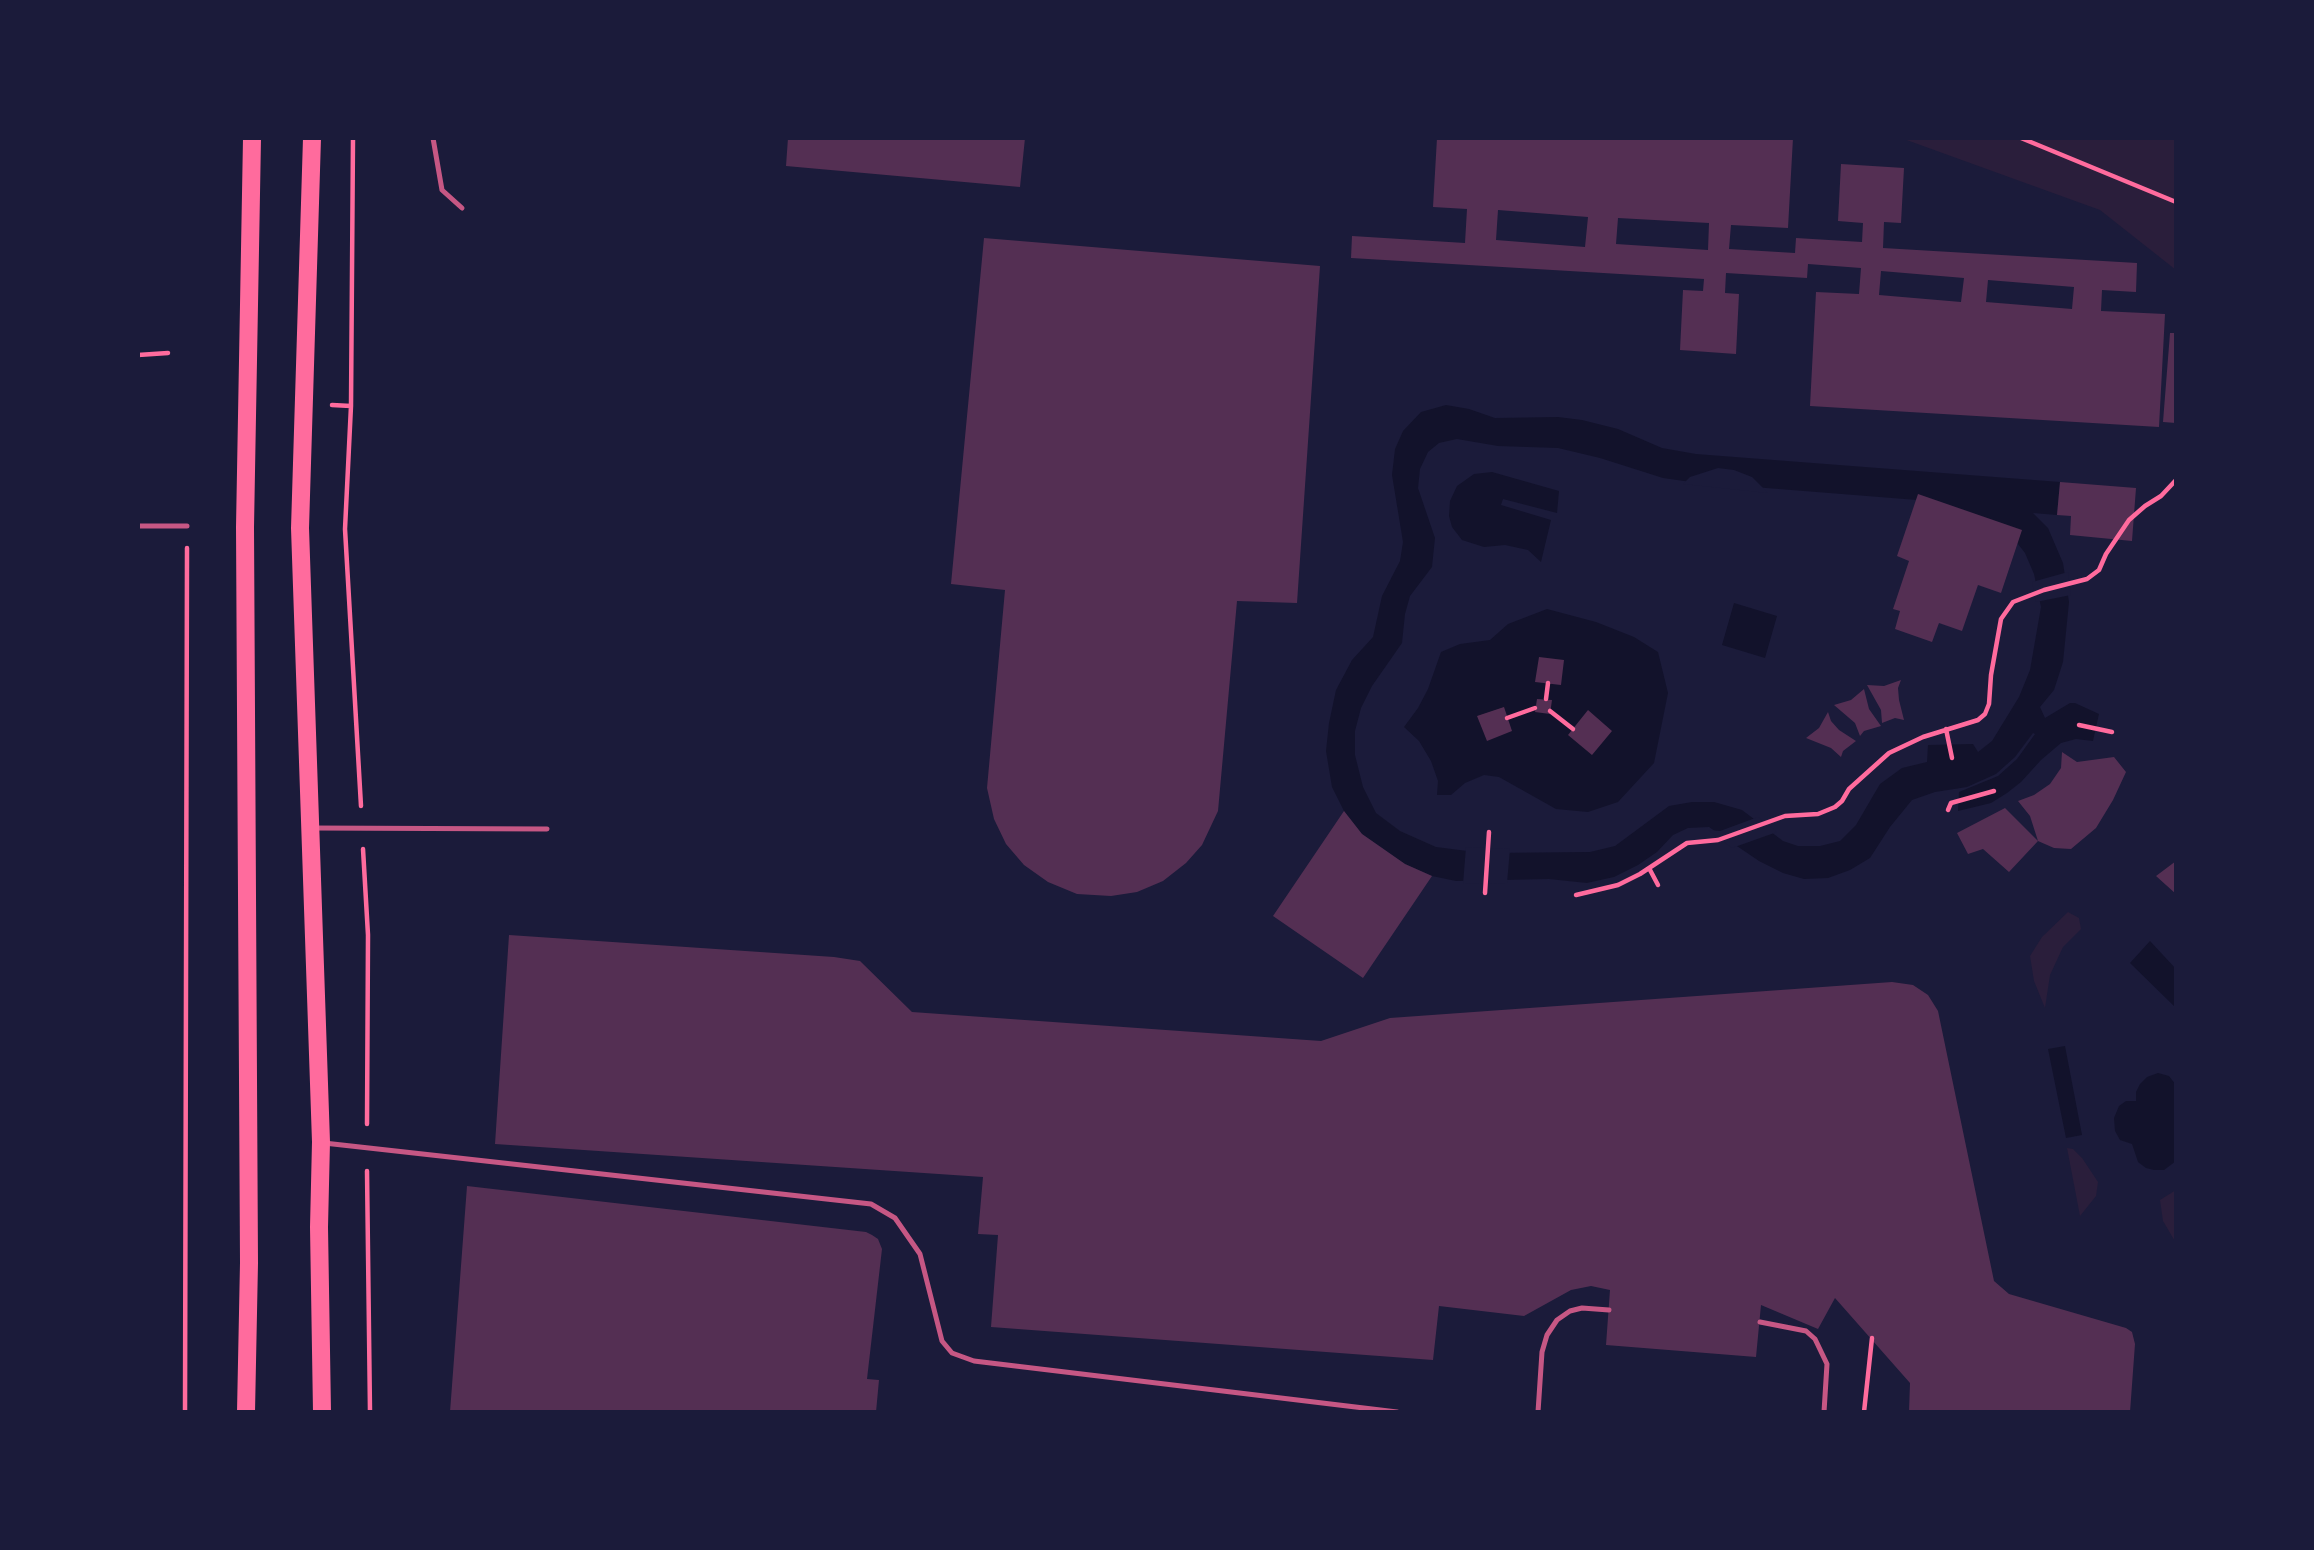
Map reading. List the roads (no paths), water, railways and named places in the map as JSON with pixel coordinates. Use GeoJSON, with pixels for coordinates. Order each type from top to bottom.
{"type":"FeatureCollection","features":[{"type":"Feature","properties":{"kind":"main road"},"geometry":{"type":"LineString","coordinates":[[246,1412],[249,1249],[245,527],[252,138]]}},
{"type":"Feature","properties":{"kind":"main road"},"geometry":{"type":"LineString","coordinates":[[313,138],[300,528],[321,1142],[319,1227],[322,1412]]}},
{"type":"Feature","properties":{"kind":"lane"},"geometry":{"type":"LineString","coordinates":[[433,138],[442,190],[462,208]]}},
{"type":"Feature","properties":{"kind":"lane"},"geometry":{"type":"LineString","coordinates":[[138,526],[187,526]]}},
{"type":"Feature","properties":{"kind":"lane"},"geometry":{"type":"LineString","coordinates":[[310,828],[547,828]]}},
{"type":"Feature","properties":{"kind":"lane"},"geometry":{"type":"LineString","coordinates":[[321,1142],[871,1204],[895,1218],[920,1254],[942,1341],[953,1353],[974,1361],[1396,1412]]}},
{"type":"Feature","properties":{"kind":"lane"},"geometry":{"type":"LineString","coordinates":[[1538,1412],[1542,1352],[1547,1335],[1557,1320],[1570,1311],[1582,1308],[1608,1310]]}},
{"type":"Feature","properties":{"kind":"lane"},"geometry":{"type":"LineString","coordinates":[[1760,1322],[1806,1331],[1815,1339],[1827,1364],[1824,1412]]}}]}
